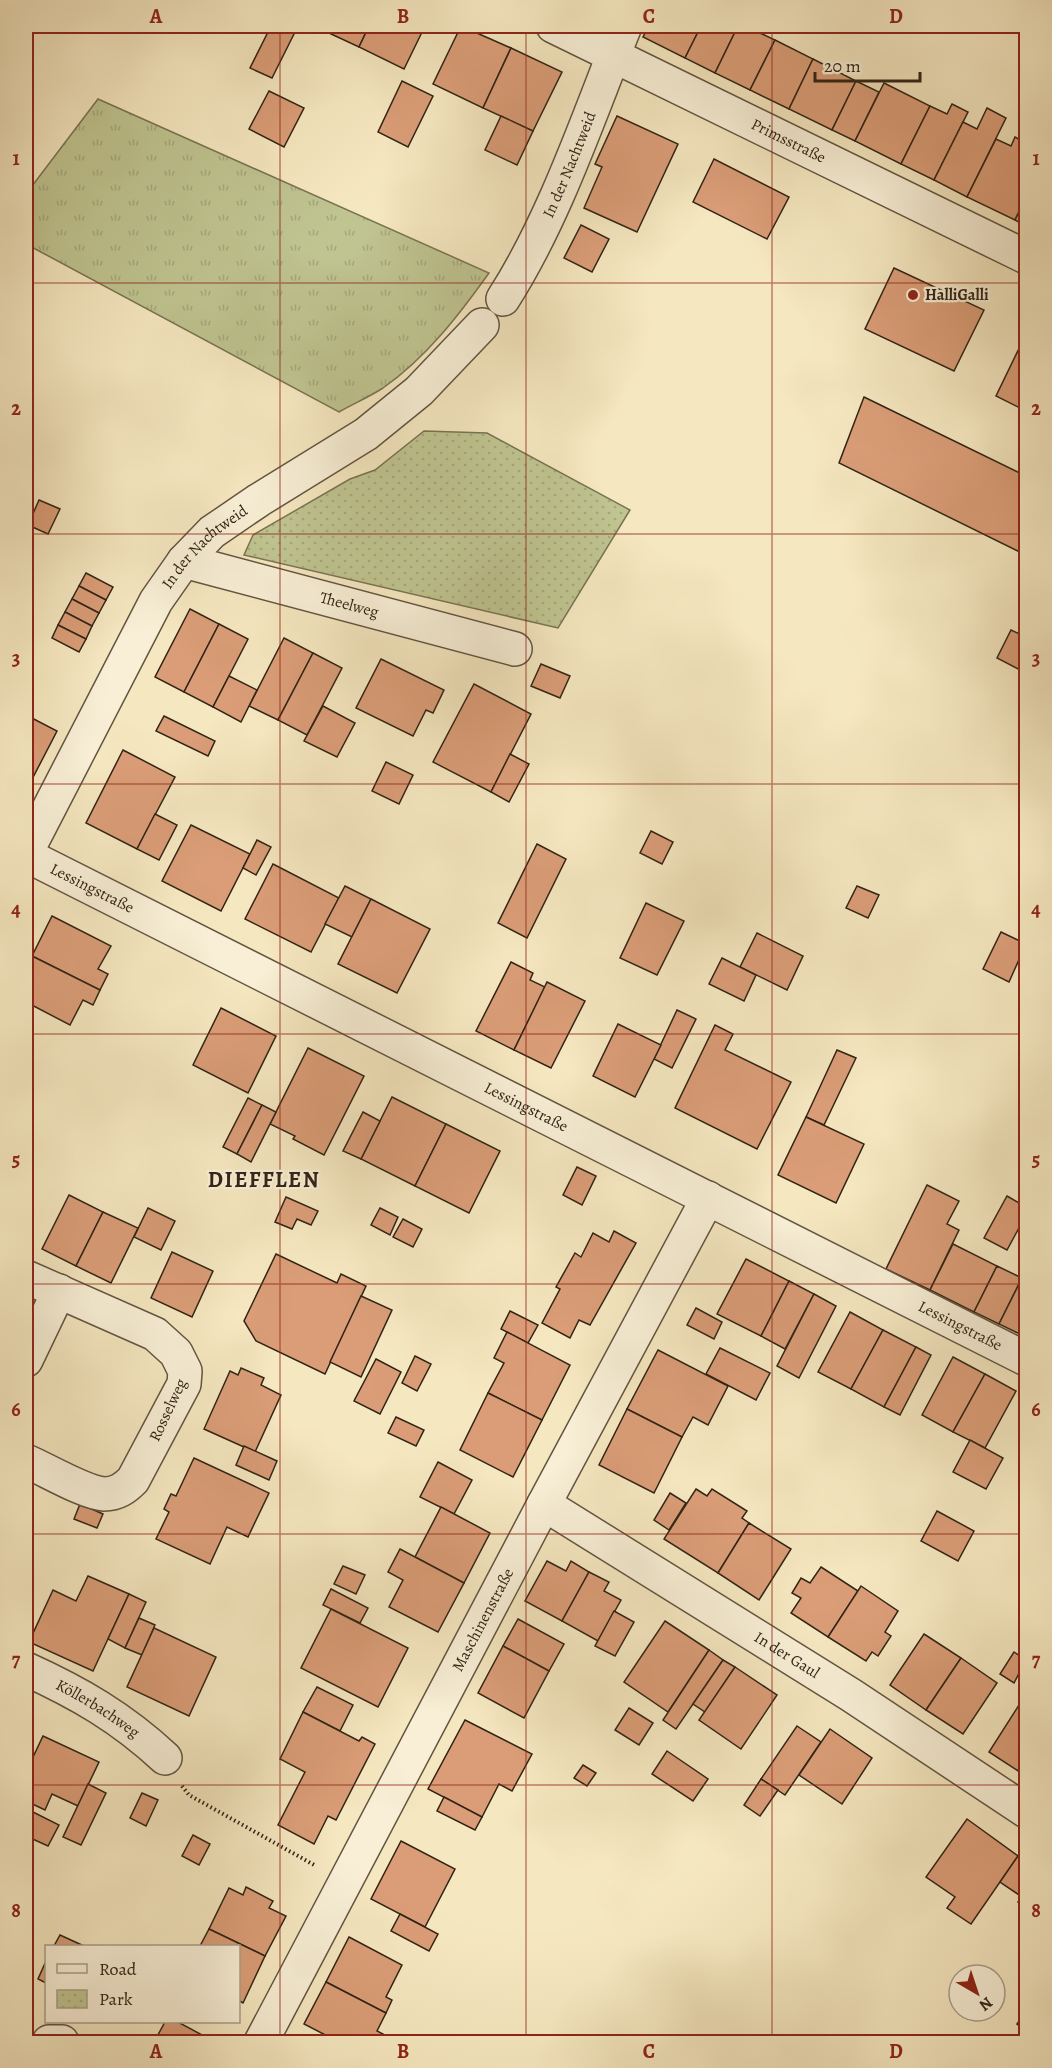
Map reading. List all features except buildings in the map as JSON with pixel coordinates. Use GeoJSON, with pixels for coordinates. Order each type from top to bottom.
{"type":"FeatureCollection","features":[{"type":"Feature","properties":{"kind":"street","name":"Primsstraße"},"geometry":{"type":"LineString","coordinates":[[553,26],[619,40],[1026,257]]}},
{"type":"Feature","properties":{"kind":"street","name":"In der Nachtweid"},"geometry":{"type":"LineString","coordinates":[[503,299],[525,265],[619,40]]}},
{"type":"Feature","properties":{"kind":"street","name":"In der Nachtweid"},"geometry":{"type":"LineString","coordinates":[[26,854],[156,601],[184,561],[212,532],[366,434],[418,391],[482,325]]}},
{"type":"Feature","properties":{"kind":"street","name":"Theelweg"},"geometry":{"type":"LineString","coordinates":[[184,561],[515,649]]}},
{"type":"Feature","properties":{"kind":"street","name":"Lessingstraße"},"geometry":{"type":"LineString","coordinates":[[26,854],[1026,1359]]}},
{"type":"Feature","properties":{"kind":"street","name":"Maschinenstraße"},"geometry":{"type":"LineString","coordinates":[[261,2043],[544,1504],[708,1198]]}},
{"type":"Feature","properties":{"kind":"street","name":"Rosselweg"},"geometry":{"type":"LineString","coordinates":[[26,1277],[155,1334],[176,1353],[185,1371],[184,1384],[133,1480],[121,1491],[105,1494],[89,1490],[26,1461]]}},
{"type":"Feature","properties":{"kind":"street"},"geometry":{"type":"LineString","coordinates":[[26,1360],[59,1291]]}},
{"type":"Feature","properties":{"kind":"street","name":"In der Gaul"},"geometry":{"type":"LineString","coordinates":[[544,1504],[851,1695],[1026,1811]]}},
{"type":"Feature","properties":{"kind":"street","name":"Köllerbachweg"},"geometry":{"type":"LineString","coordinates":[[26,1669],[105,1710],[138,1733],[165,1758]]}},
{"type":"Feature","properties":{"kind":"street"},"geometry":{"type":"LineString","coordinates":[[26,2041],[37,2043]]}},
{"type":"Feature","properties":{"kind":"street"},"geometry":{"type":"LineString","coordinates":[[49,2043],[62,2042]]}},
{"type":"Feature","properties":{"kind":"path"},"geometry":{"type":"LineString","coordinates":[[165,1758],[189,1795],[346,1882]]}},
{"type":"Feature","properties":{"kind":"green space"},"geometry":{"type":"Polygon","coordinates":[[[98,99],[489,273],[428,350],[383,388],[339,412],[26,244],[26,194],[98,99]]]}},
{"type":"Feature","properties":{"kind":"green space"},"geometry":{"type":"Polygon","coordinates":[[[424,431],[487,433],[630,510],[558,628],[244,555],[253,535],[350,479],[375,470],[424,431]]]}},
{"type":"Feature","properties":{"kind":"place","name":"HalliGalli"},"geometry":{"type":"Point","coordinates":[913,295]}},
{"type":"Feature","properties":{"kind":"district","name":"DIEFFLEN"},"geometry":{"type":"Point","coordinates":[264,1180]}}]}
